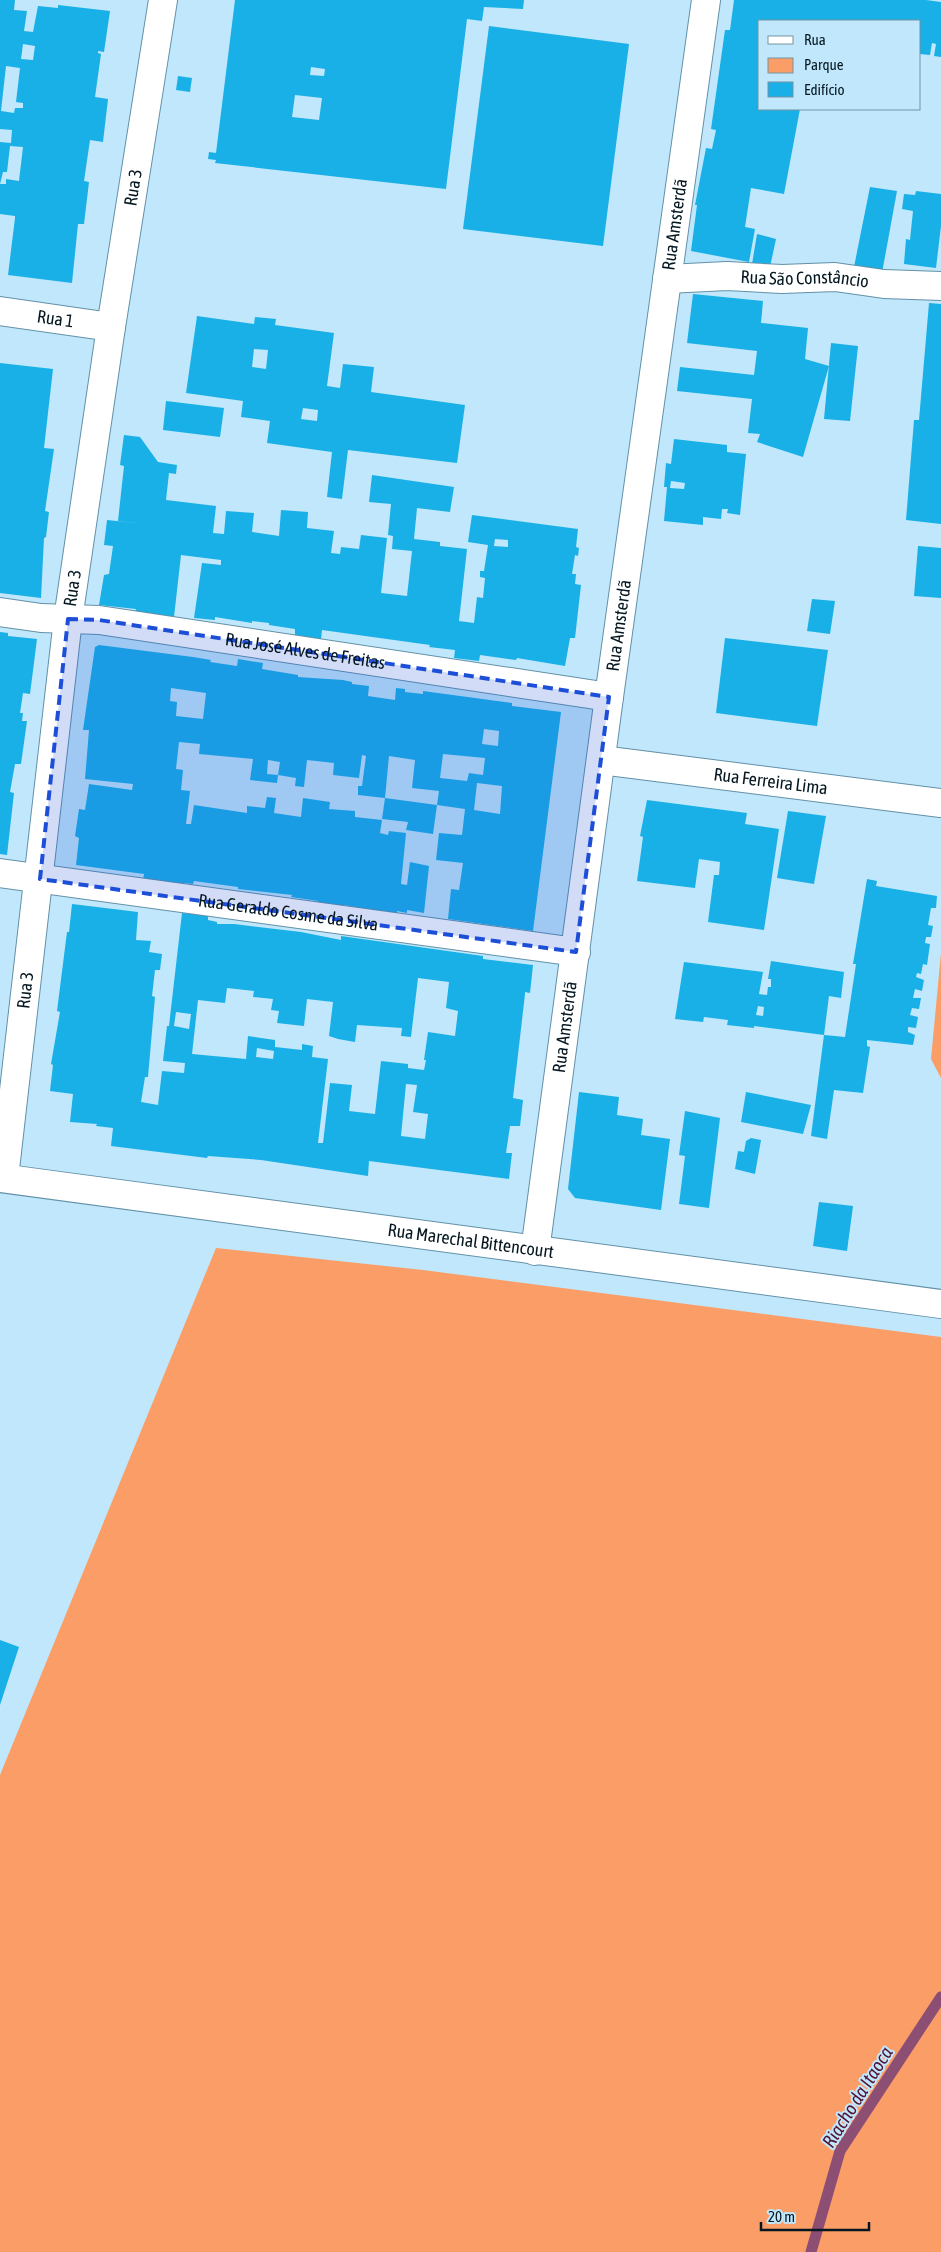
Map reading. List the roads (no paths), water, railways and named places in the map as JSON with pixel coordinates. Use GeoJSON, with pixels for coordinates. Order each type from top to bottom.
{"type":"FeatureCollection","features":[{"type":"Feature","properties":{"kind":"street","name":"Rua 3"},"geometry":{"type":"LineString","coordinates":[[2,1178],[21,1016],[40,879],[68,619],[111,327],[163,0]]}},
{"type":"Feature","properties":{"kind":"street","name":"Rua Amsterdã"},"geometry":{"type":"LineString","coordinates":[[535,1251],[609,697],[706,0]]}},
{"type":"Feature","properties":{"kind":"street","name":"Rua São Constâncio"},"geometry":{"type":"LineString","coordinates":[[667,279],[727,276],[782,279],[835,277],[884,284],[941,286]]}},
{"type":"Feature","properties":{"kind":"street","name":"Rua 1"},"geometry":{"type":"LineString","coordinates":[[0,311],[111,327]]}},
{"type":"Feature","properties":{"kind":"street","name":"Rua José Alves de Freitas"},"geometry":{"type":"LineString","coordinates":[[0,612],[41,618],[99,620],[609,697]]}},
{"type":"Feature","properties":{"kind":"street","name":"Rua Ferreira Lima"},"geometry":{"type":"LineString","coordinates":[[601,760],[941,803]]}},
{"type":"Feature","properties":{"kind":"street","name":"Rua Geraldo Cosme da Silva"},"geometry":{"type":"LineString","coordinates":[[0,873],[576,952]]}},
{"type":"Feature","properties":{"kind":"street","name":"Rua Marechal Bittencourt"},"geometry":{"type":"LineString","coordinates":[[2,1178],[941,1304]]}},
{"type":"Feature","properties":{"kind":"waterway","name":"Riacho da Itaoca"},"geometry":{"type":"LineString","coordinates":[[811,2252],[840,2151],[941,1997]]}}]}
